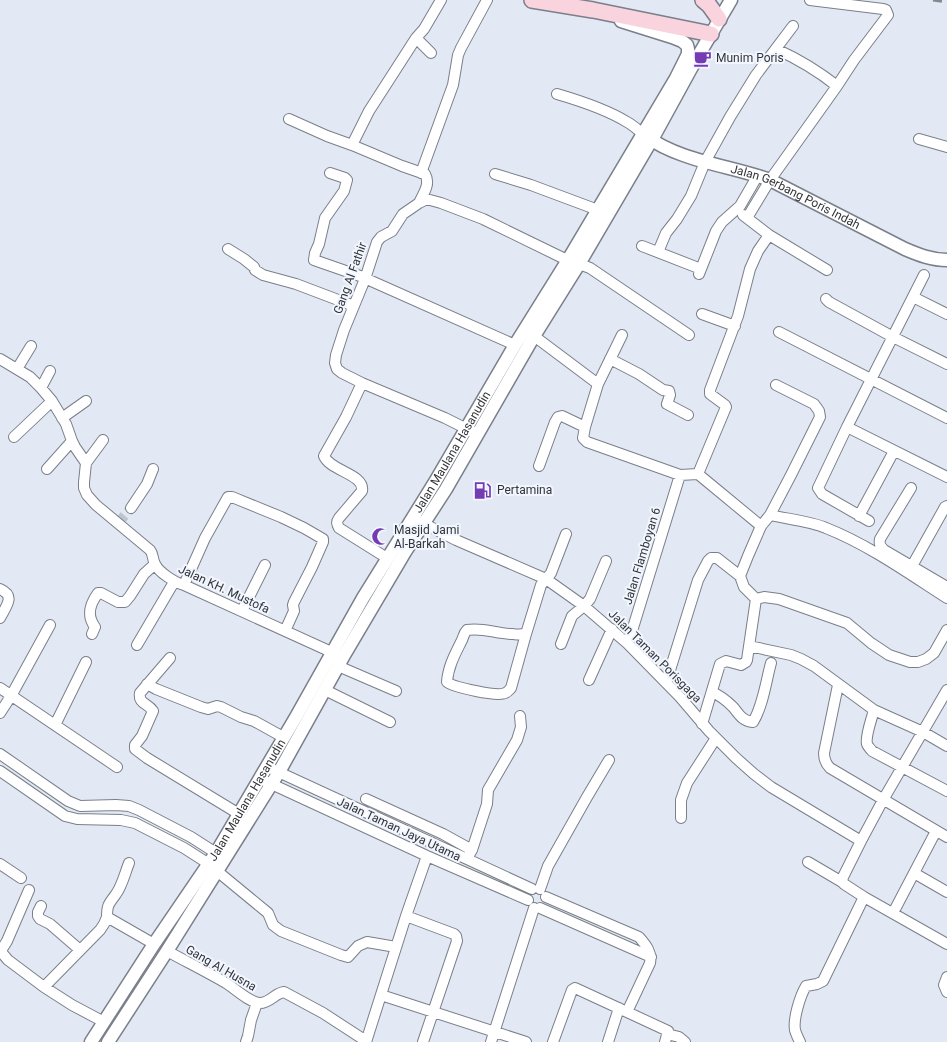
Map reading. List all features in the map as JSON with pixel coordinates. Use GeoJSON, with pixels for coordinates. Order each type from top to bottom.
{"type":"FeatureCollection","features":[{"type":"Feature","properties":{"kind":"main road"},"geometry":{"type":"LineString","coordinates":[[532,0],[593,10],[711,34]]}},
{"type":"Feature","properties":{"kind":"main road"},"geometry":{"type":"LineString","coordinates":[[703,0],[719,19]]}},
{"type":"Feature","properties":{"kind":"street"},"geometry":{"type":"LineString","coordinates":[[352,144],[369,111],[416,38],[424,29],[441,0]]}},
{"type":"Feature","properties":{"kind":"street"},"geometry":{"type":"LineString","coordinates":[[421,172],[453,85],[460,48],[487,0]]}},
{"type":"Feature","properties":{"kind":"street","name":"Jalan Maulana Hasanudin"},"geometry":{"type":"LineString","coordinates":[[91,1042],[154,944],[210,866],[266,781],[267,766],[278,734],[335,656],[418,520],[467,429],[534,336],[566,259],[647,137],[731,0]]}},
{"type":"Feature","properties":{"kind":"street"},"geometry":{"type":"LineString","coordinates":[[747,218],[770,180],[887,17],[887,12],[883,9],[810,0]]}},
{"type":"Feature","properties":{"kind":"street","name":"Jalan Maulana Hasanudin"},"geometry":{"type":"LineString","coordinates":[[507,371],[512,343],[647,137],[686,59],[688,49],[682,41],[634,26],[593,10]]}},
{"type":"Feature","properties":{"kind":"street"},"geometry":{"type":"LineString","coordinates":[[658,252],[666,233],[691,196],[705,162],[730,117],[756,75],[793,26]]}},
{"type":"Feature","properties":{"kind":"street"},"geometry":{"type":"LineString","coordinates":[[416,38],[431,53]]}},
{"type":"Feature","properties":{"kind":"street"},"geometry":{"type":"LineString","coordinates":[[776,49],[817,70],[837,86]]}},
{"type":"Feature","properties":{"kind":"street"},"geometry":{"type":"LineString","coordinates":[[558,94],[620,118],[647,137]]}},
{"type":"Feature","properties":{"kind":"street"},"geometry":{"type":"LineString","coordinates":[[290,119],[327,136],[421,172],[426,176],[428,183],[419,203]]}},
{"type":"Feature","properties":{"kind":"street","name":"Jalan Gerbang Poris Indah"},"geometry":{"type":"LineString","coordinates":[[647,137],[672,151],[705,162],[758,175],[905,249],[922,256],[947,260]]}},
{"type":"Feature","properties":{"kind":"street"},"geometry":{"type":"LineString","coordinates":[[919,139],[947,147]]}},
{"type":"Feature","properties":{"kind":"street"},"geometry":{"type":"LineString","coordinates":[[330,173],[347,180],[344,191],[326,218],[314,259],[316,261],[347,270],[512,343]]}},
{"type":"Feature","properties":{"kind":"street"},"geometry":{"type":"LineString","coordinates":[[495,174],[598,210]]}},
{"type":"Feature","properties":{"kind":"street"},"geometry":{"type":"LineString","coordinates":[[642,246],[700,272],[716,231],[726,218],[737,210],[758,175]]}},
{"type":"Feature","properties":{"kind":"street"},"geometry":{"type":"LineString","coordinates":[[419,203],[430,200],[483,219],[566,259],[590,268],[689,335]]}},
{"type":"Feature","properties":{"kind":"street","name":"Gang Al Fathir"},"geometry":{"type":"LineString","coordinates":[[419,203],[403,214],[392,231],[379,239],[342,338],[335,363],[337,369],[342,373],[467,429]]}},
{"type":"Feature","properties":{"kind":"street"},"geometry":{"type":"LineString","coordinates":[[737,210],[769,235],[827,270]]}},
{"type":"Feature","properties":{"kind":"street"},"geometry":{"type":"LineString","coordinates":[[698,474],[726,407],[709,392],[735,326],[750,269],[758,251],[769,235]]}},
{"type":"Feature","properties":{"kind":"street"},"geometry":{"type":"LineString","coordinates":[[228,249],[244,259],[263,275],[296,284],[354,306]]}},
{"type":"Feature","properties":{"kind":"street"},"geometry":{"type":"LineString","coordinates":[[894,451],[864,519],[822,494],[818,488],[924,275]]}},
{"type":"Feature","properties":{"kind":"street"},"geometry":{"type":"LineString","coordinates":[[913,296],[947,314]]}},
{"type":"Feature","properties":{"kind":"street"},"geometry":{"type":"LineString","coordinates":[[826,299],[893,337],[947,364]]}},
{"type":"Feature","properties":{"kind":"street"},"geometry":{"type":"LineString","coordinates":[[702,314],[735,326]]}},
{"type":"Feature","properties":{"kind":"street"},"geometry":{"type":"LineString","coordinates":[[779,332],[947,418]]}},
{"type":"Feature","properties":{"kind":"street"},"geometry":{"type":"LineString","coordinates":[[622,334],[598,384],[583,438],[587,442],[680,475],[698,474],[761,526]]}},
{"type":"Feature","properties":{"kind":"street"},"geometry":{"type":"LineString","coordinates":[[534,336],[598,384]]}},
{"type":"Feature","properties":{"kind":"street"},"geometry":{"type":"LineString","coordinates":[[17,369],[31,346]]}},
{"type":"Feature","properties":{"kind":"street"},"geometry":{"type":"LineString","coordinates":[[0,359],[30,377],[52,401],[86,463],[103,440]]}},
{"type":"Feature","properties":{"kind":"street"},"geometry":{"type":"LineString","coordinates":[[610,360],[639,374],[669,392],[667,404],[688,415]]}},
{"type":"Feature","properties":{"kind":"street"},"geometry":{"type":"LineString","coordinates":[[41,388],[50,371]]}},
{"type":"Feature","properties":{"kind":"street"},"geometry":{"type":"LineString","coordinates":[[362,383],[346,417],[324,456],[326,461],[332,466],[352,476],[363,487],[362,491],[337,520],[340,528],[387,558]]}},
{"type":"Feature","properties":{"kind":"street"},"geometry":{"type":"LineString","coordinates":[[740,576],[761,526],[770,515],[820,417],[819,411],[814,404],[776,385]]}},
{"type":"Feature","properties":{"kind":"street"},"geometry":{"type":"LineString","coordinates":[[14,437],[52,401]]}},
{"type":"Feature","properties":{"kind":"street"},"geometry":{"type":"LineString","coordinates":[[62,418],[86,401]]}},
{"type":"Feature","properties":{"kind":"street"},"geometry":{"type":"LineString","coordinates":[[538,466],[558,416],[562,416],[585,427]]}},
{"type":"Feature","properties":{"kind":"street"},"geometry":{"type":"LineString","coordinates":[[847,427],[947,478]]}},
{"type":"Feature","properties":{"kind":"street"},"geometry":{"type":"LineString","coordinates":[[47,469],[72,440]]}},
{"type":"Feature","properties":{"kind":"street","name":"Jalan KH. Mustofa"},"geometry":{"type":"LineString","coordinates":[[86,463],[84,482],[86,495],[96,506],[150,550],[155,564],[179,584],[310,642],[396,691]]}},
{"type":"Feature","properties":{"kind":"street"},"geometry":{"type":"LineString","coordinates":[[131,508],[147,484],[153,469]]}},
{"type":"Feature","properties":{"kind":"street","name":"Jalan Flamboyan 6"},"geometry":{"type":"LineString","coordinates":[[628,644],[680,475]]}},
{"type":"Feature","properties":{"kind":"street"},"geometry":{"type":"LineString","coordinates":[[911,488],[879,542],[880,546],[946,584]]}},
{"type":"Feature","properties":{"kind":"street"},"geometry":{"type":"LineString","coordinates":[[137,645],[179,584],[228,497],[281,517],[323,539],[312,567],[294,602],[294,611],[285,631]]}},
{"type":"Feature","properties":{"kind":"street"},"geometry":{"type":"LineString","coordinates":[[912,566],[947,506]]}},
{"type":"Feature","properties":{"kind":"street"},"geometry":{"type":"LineString","coordinates":[[770,515],[824,527],[843,535],[947,598]]}},
{"type":"Feature","properties":{"kind":"street","name":"Jalan Maulana Hasanudin"},"geometry":{"type":"LineString","coordinates":[[108,1042],[167,951],[210,866],[214,852],[233,810],[279,772],[325,690],[335,656],[387,558],[418,520]]}},
{"type":"Feature","properties":{"kind":"street","name":"Jalan Taman Porisgaga"},"geometry":{"type":"LineString","coordinates":[[418,520],[456,540],[546,579],[584,606],[628,644],[736,758],[771,787],[861,841]]}},
{"type":"Feature","properties":{"kind":"street"},"geometry":{"type":"LineString","coordinates":[[526,634],[479,629],[466,630],[453,656],[447,682],[459,687],[495,694],[502,694],[511,688],[541,585],[551,573],[566,534]]}},
{"type":"Feature","properties":{"kind":"street"},"geometry":{"type":"LineString","coordinates":[[666,683],[698,580],[711,558],[717,558],[740,576],[744,587],[756,599]]}},
{"type":"Feature","properties":{"kind":"street"},"geometry":{"type":"LineString","coordinates":[[561,644],[572,616],[590,599],[606,561]]}},
{"type":"Feature","properties":{"kind":"street"},"geometry":{"type":"LineString","coordinates":[[92,634],[95,626],[89,617],[98,593],[118,602],[124,602],[144,574],[155,564]]}},
{"type":"Feature","properties":{"kind":"street"},"geometry":{"type":"LineString","coordinates":[[242,611],[265,565]]}},
{"type":"Feature","properties":{"kind":"street"},"geometry":{"type":"LineString","coordinates":[[0,589],[9,595],[10,599],[0,618]]}},
{"type":"Feature","properties":{"kind":"street"},"geometry":{"type":"LineString","coordinates":[[756,599],[764,597],[779,598],[840,620],[847,623],[889,655],[910,662],[918,662],[934,653],[947,630]]}},
{"type":"Feature","properties":{"kind":"street"},"geometry":{"type":"LineString","coordinates":[[702,724],[720,664],[726,661],[741,665],[747,660],[756,599]]}},
{"type":"Feature","properties":{"kind":"street"},"geometry":{"type":"LineString","coordinates":[[0,713],[50,624]]}},
{"type":"Feature","properties":{"kind":"street"},"geometry":{"type":"LineString","coordinates":[[589,680],[612,629]]}},
{"type":"Feature","properties":{"kind":"street"},"geometry":{"type":"LineString","coordinates":[[749,646],[791,655],[814,666],[874,710],[923,732],[947,746]]}},
{"type":"Feature","properties":{"kind":"street"},"geometry":{"type":"LineString","coordinates":[[170,658],[140,693],[142,702],[153,711],[135,748],[147,758],[233,810]]}},
{"type":"Feature","properties":{"kind":"street"},"geometry":{"type":"LineString","coordinates":[[55,725],[86,662]]}},
{"type":"Feature","properties":{"kind":"street"},"geometry":{"type":"LineString","coordinates":[[712,692],[718,694],[732,706],[743,719],[753,722],[763,695],[771,663]]}},
{"type":"Feature","properties":{"kind":"street"},"geometry":{"type":"LineString","coordinates":[[147,684],[201,707],[208,709],[217,706],[228,709],[278,734]]}},
{"type":"Feature","properties":{"kind":"street"},"geometry":{"type":"LineString","coordinates":[[838,685],[824,753],[824,759],[830,768],[947,837]]}},
{"type":"Feature","properties":{"kind":"street"},"geometry":{"type":"LineString","coordinates":[[0,688],[117,767]]}},
{"type":"Feature","properties":{"kind":"street"},"geometry":{"type":"LineString","coordinates":[[325,690],[390,722]]}},
{"type":"Feature","properties":{"kind":"street"},"geometry":{"type":"LineString","coordinates":[[842,882],[883,800],[946,696]]}},
{"type":"Feature","properties":{"kind":"street"},"geometry":{"type":"LineString","coordinates":[[874,710],[867,737],[867,743],[872,751],[947,791]]}},
{"type":"Feature","properties":{"kind":"street"},"geometry":{"type":"LineString","coordinates":[[366,799],[443,834],[470,854],[487,804],[488,790],[517,740],[521,727],[520,716]]}},
{"type":"Feature","properties":{"kind":"street"},"geometry":{"type":"LineString","coordinates":[[680,818],[680,800],[687,783],[716,738]]}},
{"type":"Feature","properties":{"kind":"street"},"geometry":{"type":"LineString","coordinates":[[0,754],[68,801],[80,806],[129,806],[195,839],[214,852]]}},
{"type":"Feature","properties":{"kind":"street"},"geometry":{"type":"LineString","coordinates":[[534,905],[544,905],[539,892],[548,866],[609,760]]}},
{"type":"Feature","properties":{"kind":"street","name":"Jalan Taman Jaya Utama"},"geometry":{"type":"LineString","coordinates":[[267,766],[438,845],[470,854],[539,892],[639,937],[647,945],[651,957]]}},
{"type":"Feature","properties":{"kind":"street"},"geometry":{"type":"LineString","coordinates":[[0,771],[65,816],[77,819],[127,821],[187,850],[268,913],[273,925],[281,932],[348,957],[358,946],[367,942],[396,947]]}},
{"type":"Feature","properties":{"kind":"street","name":"Jalan Taman Jaya Utama"},"geometry":{"type":"LineString","coordinates":[[266,781],[651,957]]}},
{"type":"Feature","properties":{"kind":"street"},"geometry":{"type":"LineString","coordinates":[[376,816],[381,806]]}},
{"type":"Feature","properties":{"kind":"street"},"geometry":{"type":"LineString","coordinates":[[893,913],[936,831]]}},
{"type":"Feature","properties":{"kind":"street"},"geometry":{"type":"LineString","coordinates":[[438,845],[443,834]]}},
{"type":"Feature","properties":{"kind":"street"},"geometry":{"type":"LineString","coordinates":[[187,850],[195,839]]}},
{"type":"Feature","properties":{"kind":"street"},"geometry":{"type":"LineString","coordinates":[[366,1041],[427,856]]}},
{"type":"Feature","properties":{"kind":"street"},"geometry":{"type":"LineString","coordinates":[[808,862],[864,897],[947,944]]}},
{"type":"Feature","properties":{"kind":"street"},"geometry":{"type":"LineString","coordinates":[[0,864],[21,878]]}},
{"type":"Feature","properties":{"kind":"street"},"geometry":{"type":"LineString","coordinates":[[44,987],[100,930],[107,916],[111,899],[116,894],[129,864]]}},
{"type":"Feature","properties":{"kind":"street"},"geometry":{"type":"LineString","coordinates":[[914,873],[947,892]]}},
{"type":"Feature","properties":{"kind":"street"},"geometry":{"type":"LineString","coordinates":[[29,890],[2,950],[8,960],[44,987],[72,1005],[103,1021]]}},
{"type":"Feature","properties":{"kind":"street"},"geometry":{"type":"LineString","coordinates":[[491,1042],[534,905],[528,894],[539,892]]}},
{"type":"Feature","properties":{"kind":"street"},"geometry":{"type":"LineString","coordinates":[[800,1042],[795,1031],[795,1021],[802,992],[806,986],[823,981],[864,897]]}},
{"type":"Feature","properties":{"kind":"street"},"geometry":{"type":"LineString","coordinates":[[41,906],[38,912],[40,919],[50,924],[80,950]]}},
{"type":"Feature","properties":{"kind":"street"},"geometry":{"type":"LineString","coordinates":[[107,916],[167,951]]}},
{"type":"Feature","properties":{"kind":"street"},"geometry":{"type":"LineString","coordinates":[[406,916],[456,936],[423,1042]]}},
{"type":"Feature","properties":{"kind":"street","name":"Gang Al Husna"},"geometry":{"type":"LineString","coordinates":[[167,951],[254,1002],[266,1002],[279,993],[284,992],[323,1013],[366,1041]]}},
{"type":"Feature","properties":{"kind":"street"},"geometry":{"type":"LineString","coordinates":[[608,1042],[623,1010],[650,963],[651,957]]}},
{"type":"Feature","properties":{"kind":"street"},"geometry":{"type":"LineString","coordinates":[[947,977],[944,985],[947,992]]}},
{"type":"Feature","properties":{"kind":"street"},"geometry":{"type":"LineString","coordinates":[[553,1042],[569,997],[575,988],[668,1031],[666,1038],[679,1038],[685,1042]]}},
{"type":"Feature","properties":{"kind":"street"},"geometry":{"type":"LineString","coordinates":[[381,994],[526,1042]]}},
{"type":"Feature","properties":{"kind":"street"},"geometry":{"type":"LineString","coordinates":[[246,1042],[257,1003]]}},
{"type":"Feature","properties":{"kind":"tunnel"},"geometry":{"type":"LineString","coordinates":[[118,523],[131,508]]}},
{"type":"Feature","properties":{"kind":"railway"},"geometry":{"type":"LineString","coordinates":[[933,0],[947,2]]}},
{"type":"Feature","properties":{"kind":"place","name":"Munim Poris"},"geometry":{"type":"Point","coordinates":[702,58]}},
{"type":"Feature","properties":{"kind":"place","name":"Pertamina"},"geometry":{"type":"Point","coordinates":[483,490]}},
{"type":"Feature","properties":{"kind":"place","name":"Masjid Jami Al-Barkah"},"geometry":{"type":"Point","coordinates":[380,537]}}]}
